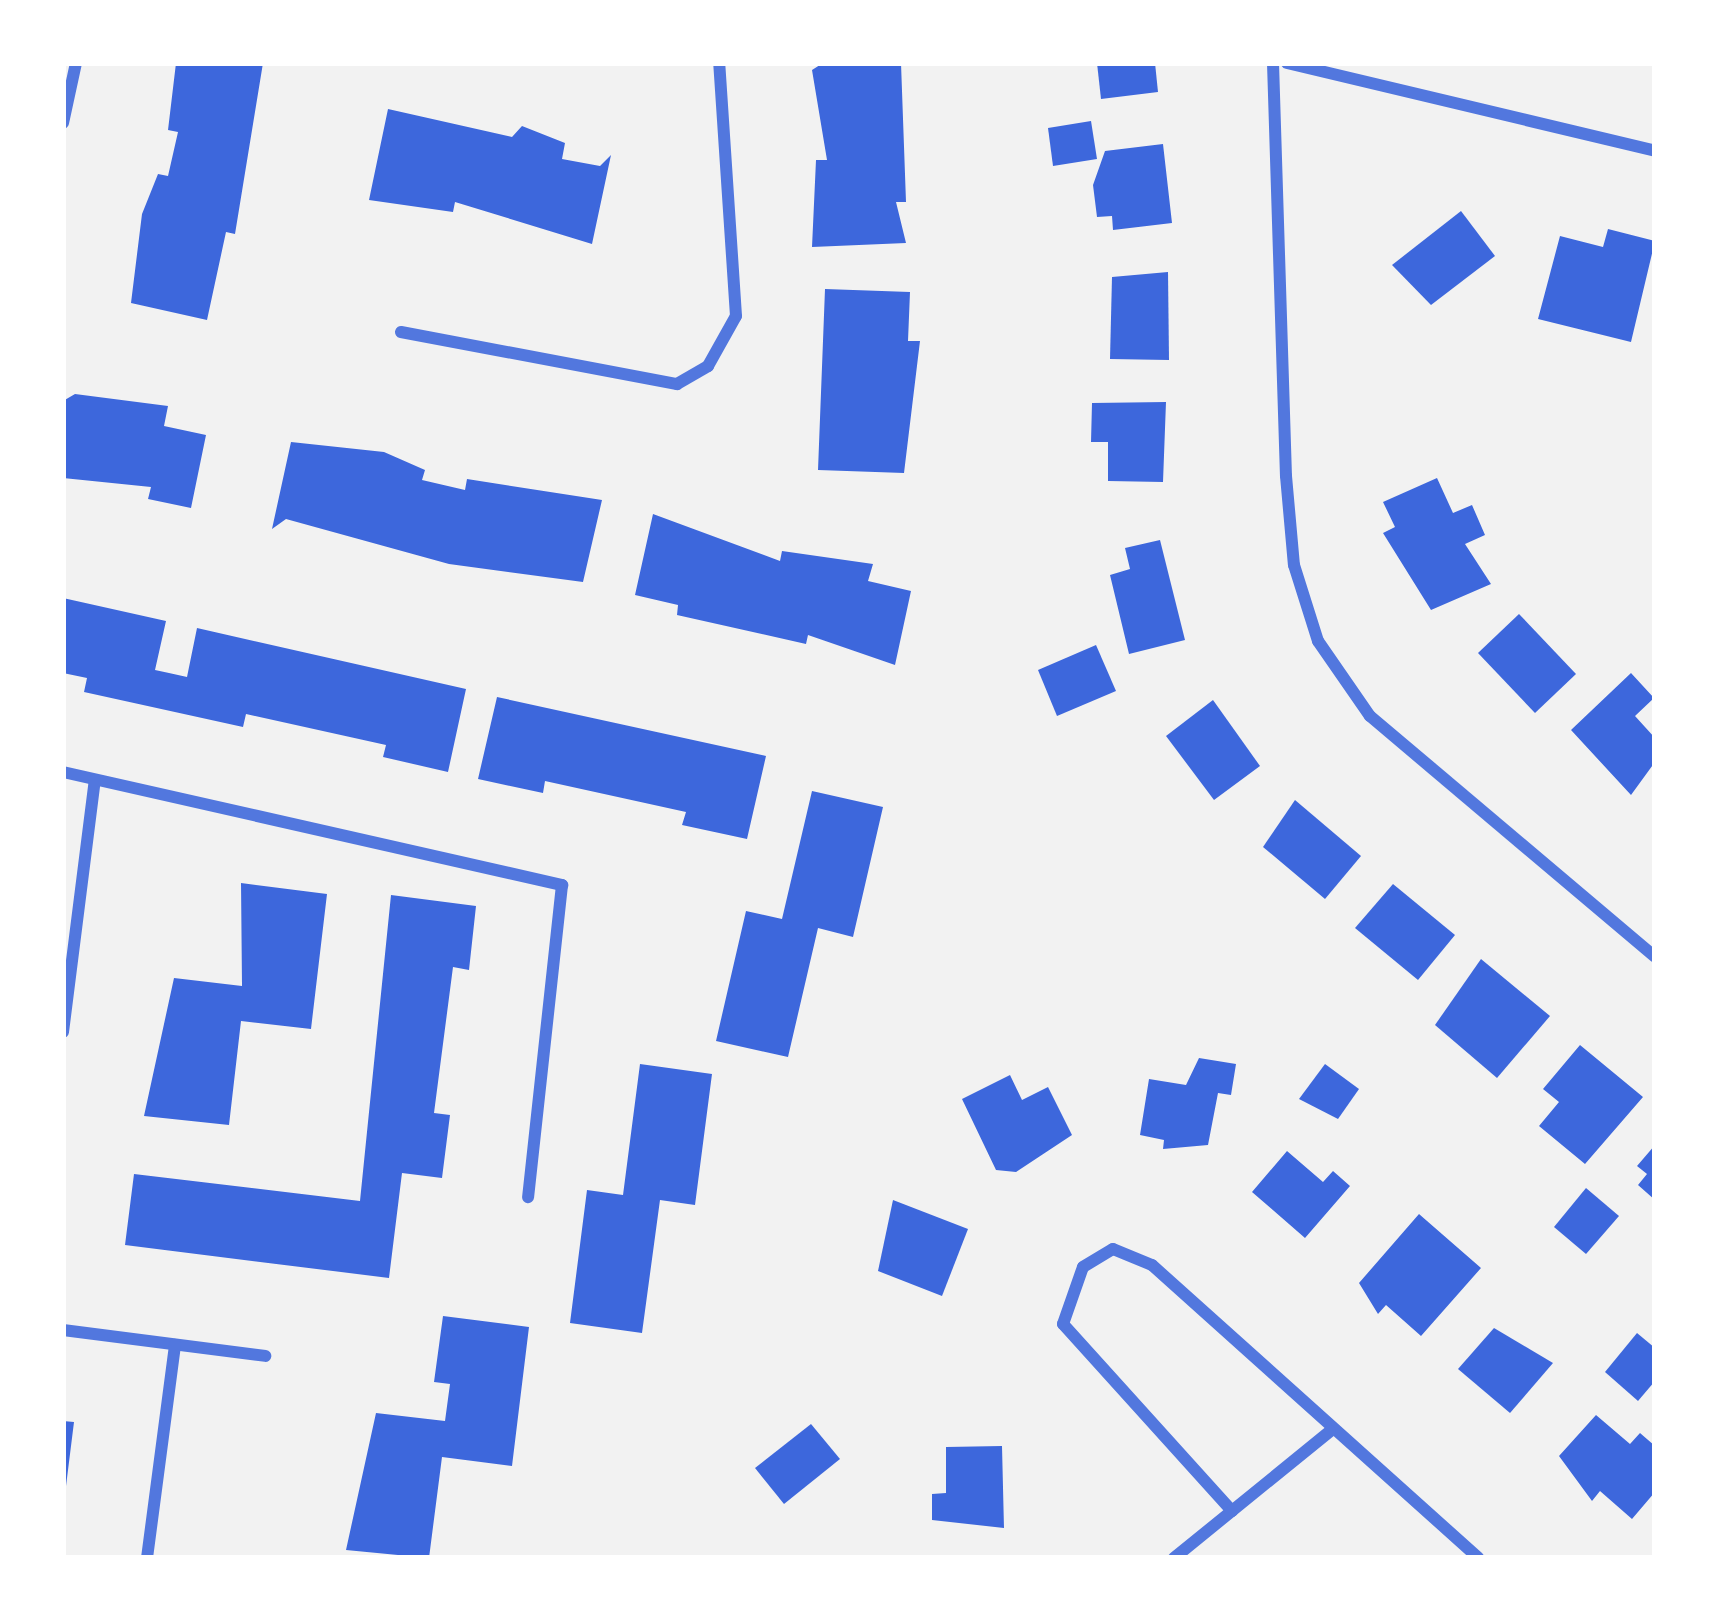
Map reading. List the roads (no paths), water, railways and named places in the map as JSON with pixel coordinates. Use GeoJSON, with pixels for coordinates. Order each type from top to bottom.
{"type":"FeatureCollection","features":[{"type":"Feature","properties":{"kind":"street"},"geometry":{"type":"LineString","coordinates":[[63,124],[76,63]]}},
{"type":"Feature","properties":{"kind":"street"},"geometry":{"type":"LineString","coordinates":[[401,332],[677,384],[708,366],[736,316],[718,63]]}},
{"type":"Feature","properties":{"kind":"street"},"geometry":{"type":"LineString","coordinates":[[1273,63],[1286,476],[1294,565],[1318,641],[1370,716],[1655,957]]}},
{"type":"Feature","properties":{"kind":"street"},"geometry":{"type":"LineString","coordinates":[[1288,63],[1655,151]]}},
{"type":"Feature","properties":{"kind":"street"},"geometry":{"type":"LineString","coordinates":[[63,772],[562,885],[528,1197]]}},
{"type":"Feature","properties":{"kind":"street"},"geometry":{"type":"LineString","coordinates":[[63,1031],[95,780]]}},
{"type":"Feature","properties":{"kind":"street"},"geometry":{"type":"LineString","coordinates":[[1232,1511],[1064,1324],[1083,1267],[1114,1249],[1151,1265],[1330,1431],[1478,1558]]}},
{"type":"Feature","properties":{"kind":"street"},"geometry":{"type":"LineString","coordinates":[[63,1330],[266,1356]]}},
{"type":"Feature","properties":{"kind":"street"},"geometry":{"type":"LineString","coordinates":[[147,1558],[175,1345]]}},
{"type":"Feature","properties":{"kind":"street"},"geometry":{"type":"LineString","coordinates":[[1174,1558],[1330,1431]]}}]}
